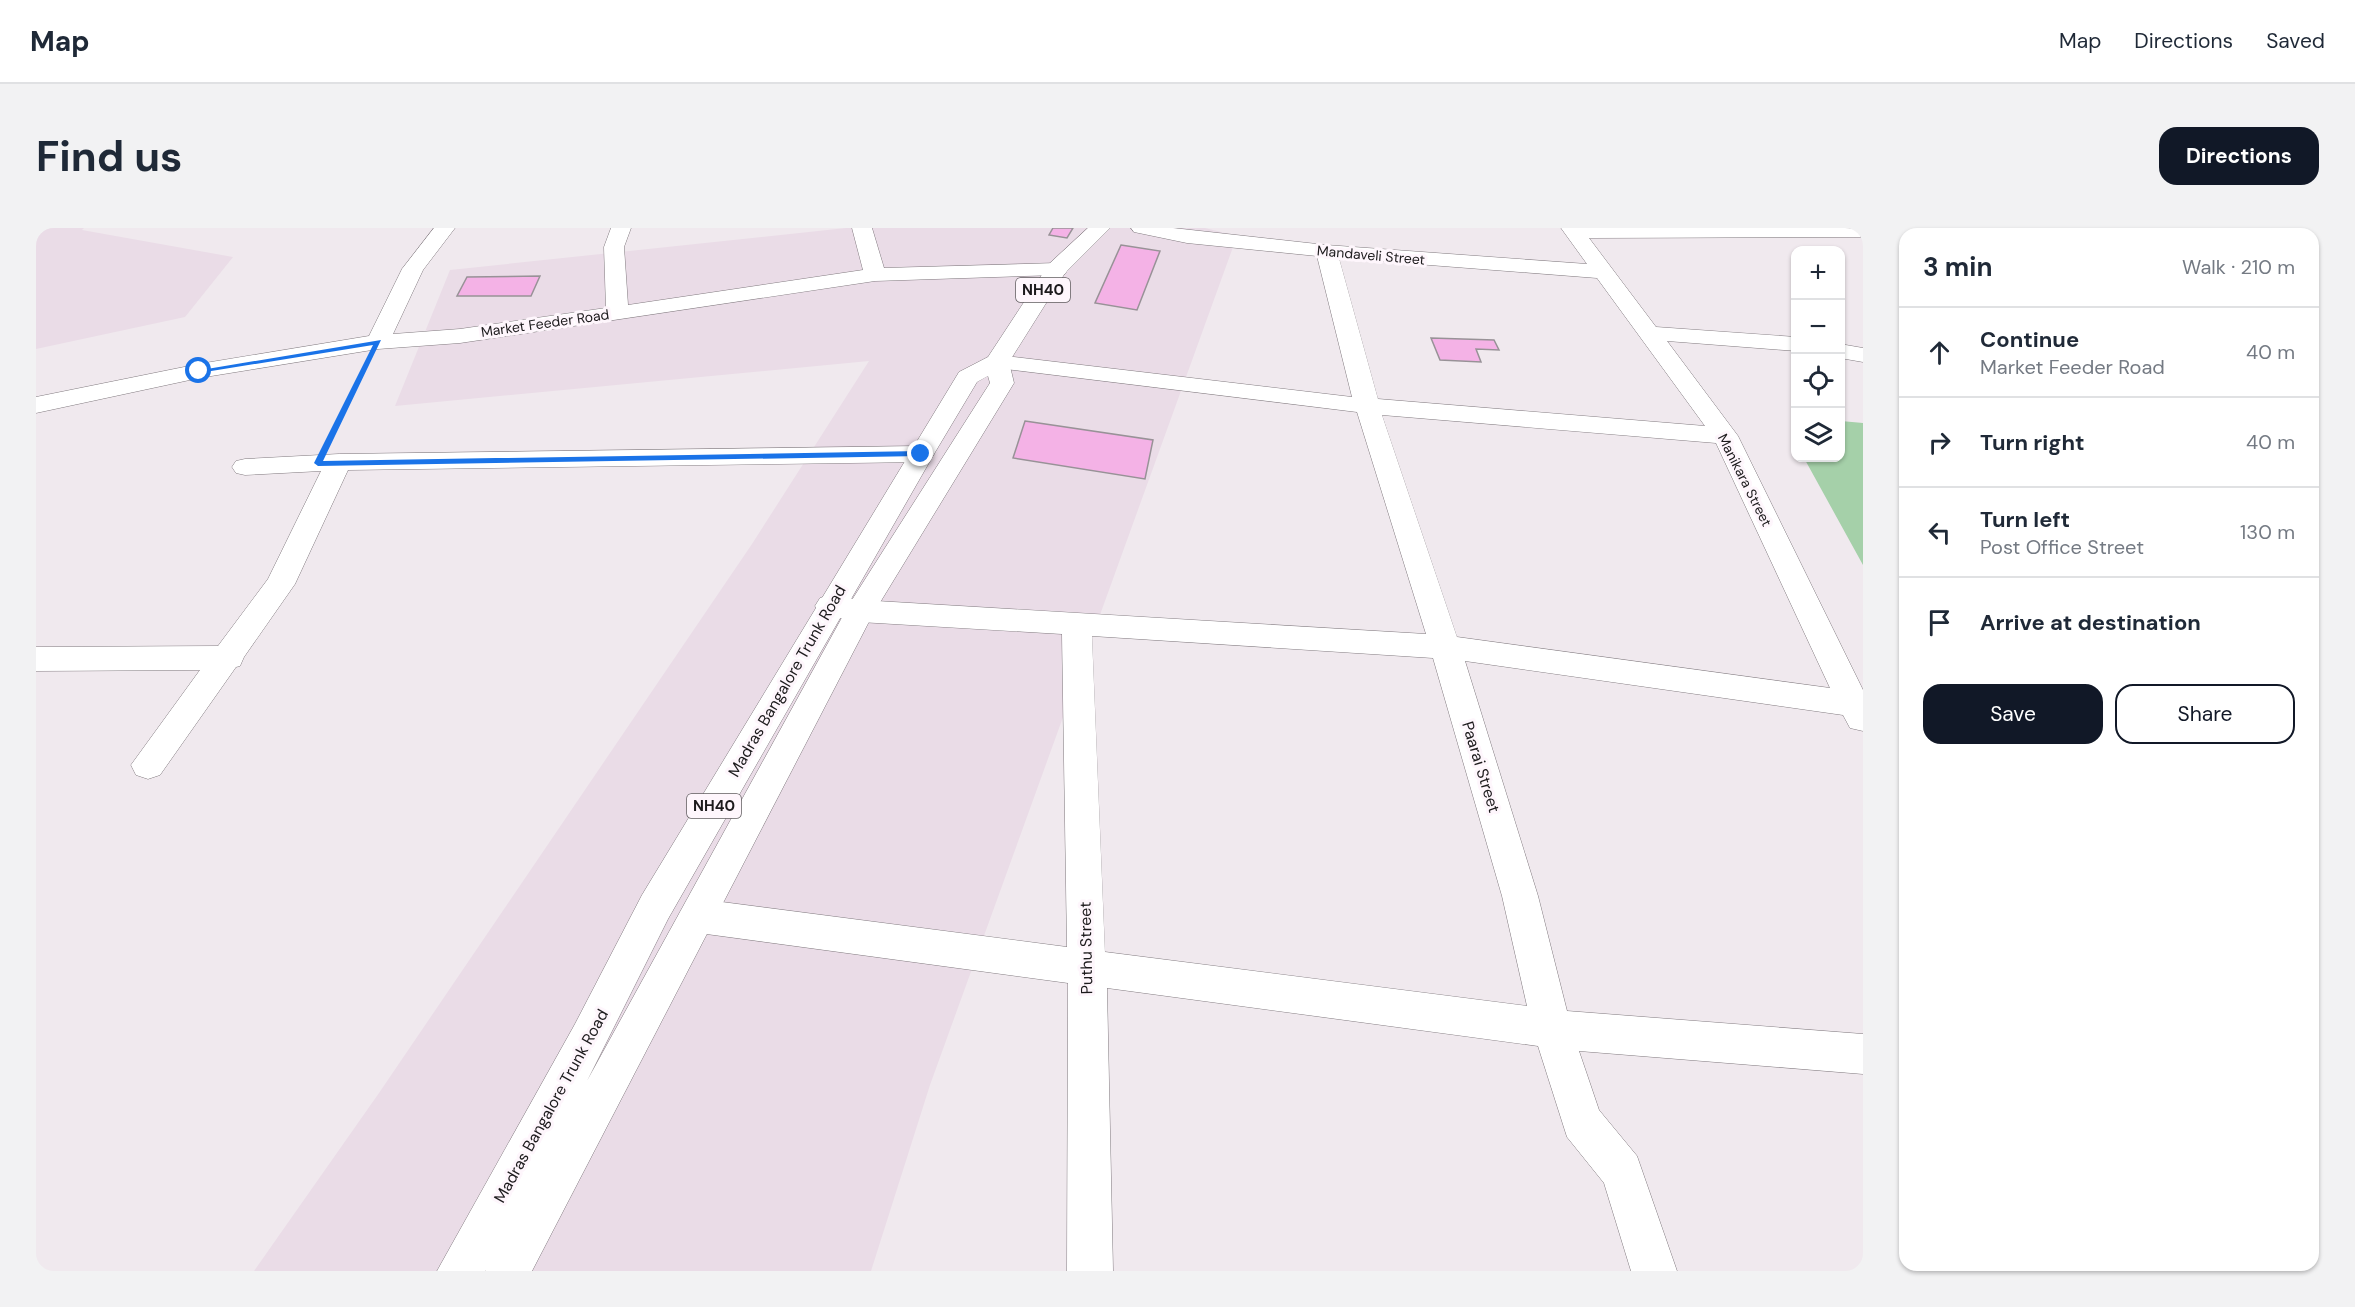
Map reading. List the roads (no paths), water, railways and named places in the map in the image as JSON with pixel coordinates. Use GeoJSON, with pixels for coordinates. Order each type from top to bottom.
{"type":"FeatureCollection","features":[{"type":"Feature","properties":{"kind":"main road"},"geometry":{"type":"LineString","coordinates":[[378,342],[413,269],[445,228]]}},
{"type":"Feature","properties":{"kind":"main road"},"geometry":{"type":"LineString","coordinates":[[617,313],[614,247],[621,228]]}},
{"type":"Feature","properties":{"kind":"main road"},"geometry":{"type":"LineString","coordinates":[[862,228],[875,275]]}},
{"type":"Feature","properties":{"kind":"main road","name":"Madras Bangalore Trunk Road"},"geometry":{"type":"LineString","coordinates":[[508,1271],[699,916],[921,454],[968,377],[997,362],[1057,269],[1100,228]]}},
{"type":"Feature","properties":{"kind":"main road","name":"Mandaveli Street"},"geometry":{"type":"LineString","coordinates":[[1141,228],[1187,237],[1326,251],[1603,272]]}},
{"type":"Feature","properties":{"kind":"main road"},"geometry":{"type":"LineString","coordinates":[[1573,230],[1863,231]]}},
{"type":"Feature","properties":{"kind":"main road","name":"Manikara Street"},"geometry":{"type":"LineString","coordinates":[[1573,230],[1725,436],[1859,713]]}},
{"type":"Feature","properties":{"kind":"main road","name":"Paarai Street"},"geometry":{"type":"LineString","coordinates":[[1326,251],[1367,406],[1445,647],[1520,896],[1552,1029],[1582,1122],[1622,1171],[1654,1271]]}},
{"type":"Feature","properties":{"kind":"main road","name":"Market Feeder Road"},"geometry":{"type":"LineString","coordinates":[[36,405],[199,371],[378,342],[460,336],[875,275],[1057,269]]}},
{"type":"Feature","properties":{"kind":"main road"},"geometry":{"type":"LineString","coordinates":[[1648,333],[1791,344]]}},
{"type":"Feature","properties":{"kind":"main road"},"geometry":{"type":"LineString","coordinates":[[1845,352],[1863,355]]}},
{"type":"Feature","properties":{"kind":"main road"},"geometry":{"type":"LineString","coordinates":[[997,362],[1367,406],[1725,436]]}},
{"type":"Feature","properties":{"kind":"main road","name":"Madras Bangalore Trunk Road"},"geometry":{"type":"LineString","coordinates":[[460,1271],[603,1012],[656,907],[845,609],[1002,383],[997,362]]}},
{"type":"Feature","properties":{"kind":"main road"},"geometry":{"type":"LineString","coordinates":[[245,467],[329,463],[921,454]]}},
{"type":"Feature","properties":{"kind":"main road"},"geometry":{"type":"LineString","coordinates":[[148,765],[229,658],[280,584],[329,463]]}},
{"type":"Feature","properties":{"kind":"main road"},"geometry":{"type":"LineString","coordinates":[[845,609],[1077,626],[1445,647],[1859,713]]}},
{"type":"Feature","properties":{"kind":"main road","name":"Puthu Street"},"geometry":{"type":"LineString","coordinates":[[1077,626],[1087,969],[1090,1271]]}},
{"type":"Feature","properties":{"kind":"main road"},"geometry":{"type":"LineString","coordinates":[[36,659],[229,658]]}},
{"type":"Feature","properties":{"kind":"main road"},"geometry":{"type":"LineString","coordinates":[[699,916],[1552,1029],[1863,1054]]}},
{"type":"Feature","properties":{"kind":"main road"},"geometry":{"type":"LineString","coordinates":[[603,1012],[640,1025]]}}]}
